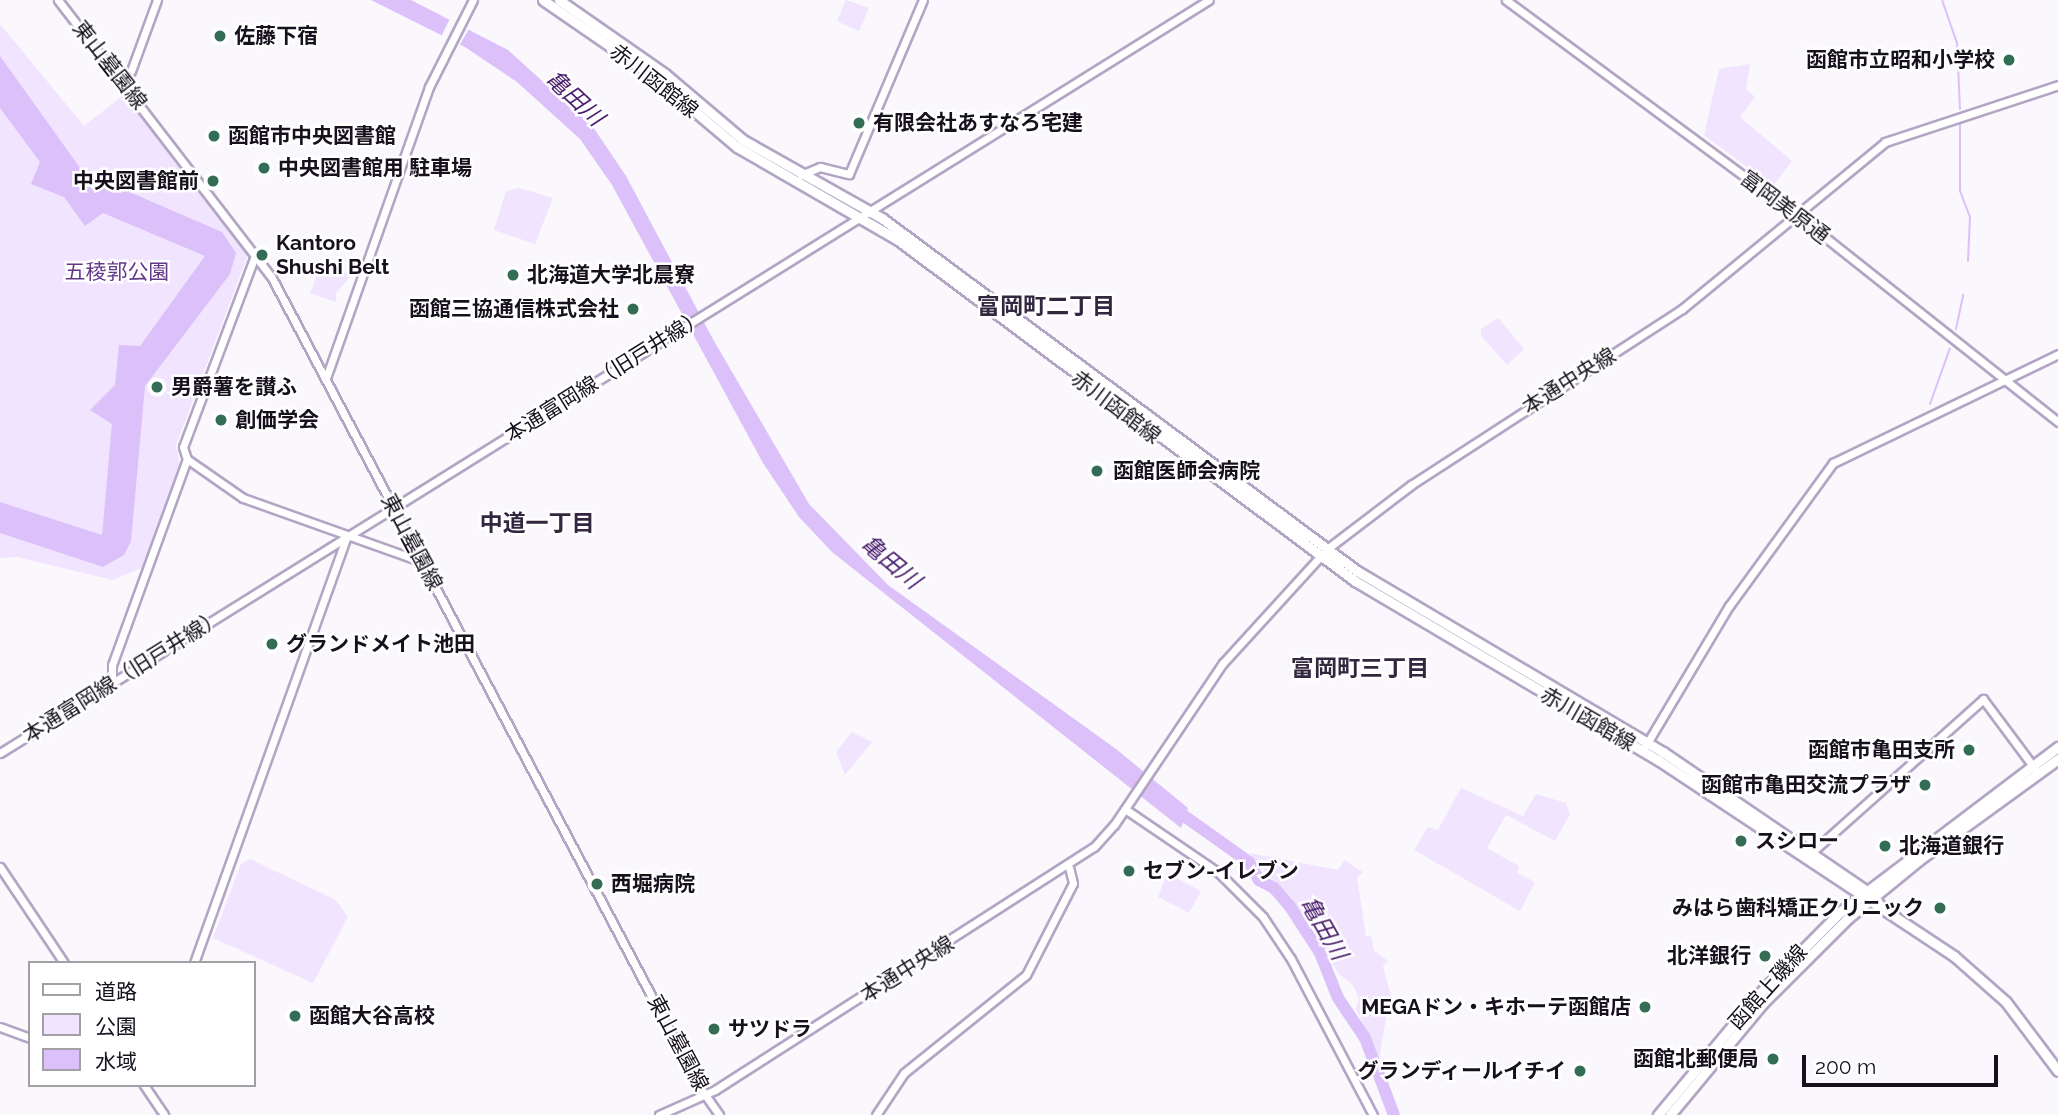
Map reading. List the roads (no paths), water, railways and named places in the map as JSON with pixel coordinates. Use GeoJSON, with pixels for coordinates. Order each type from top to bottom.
{"type":"FeatureCollection","features":[{"type":"Feature","properties":{"kind":"main road","name":"赤川函館線"},"geometry":{"type":"LineString","coordinates":[[543,0],[653,76],[737,147],[869,211],[1324,553]]}},
{"type":"Feature","properties":{"kind":"main road","name":"赤川函館線"},"geometry":{"type":"LineString","coordinates":[[559,0],[665,74],[743,139],[898,240],[1324,553],[1645,747],[1811,853],[1984,980],[2058,1071]]}},
{"type":"Feature","properties":{"kind":"main road","name":"赤川函館線"},"geometry":{"type":"LineString","coordinates":[[1645,747],[1867,896]]}},
{"type":"Feature","properties":{"kind":"main road","name":"函館上磯線"},"geometry":{"type":"LineString","coordinates":[[1658,1115],[1767,985],[1867,896],[2058,747]]}},
{"type":"Feature","properties":{"kind":"main road","name":"函館上磯線"},"geometry":{"type":"LineString","coordinates":[[1670,1115],[1801,961],[1867,896],[2058,759]]}},
{"type":"Feature","properties":{"kind":"street","name":"東山墓園線"},"geometry":{"type":"LineString","coordinates":[[58,0],[256,253],[326,378],[706,1096],[719,1115]]}},
{"type":"Feature","properties":{"kind":"street"},"geometry":{"type":"LineString","coordinates":[[122,79],[131,71],[157,0]]}},
{"type":"Feature","properties":{"kind":"street"},"geometry":{"type":"LineString","coordinates":[[326,378],[446,47],[473,0]]}},
{"type":"Feature","properties":{"kind":"street"},"geometry":{"type":"LineString","coordinates":[[799,177],[820,167],[849,174],[923,0]]}},
{"type":"Feature","properties":{"kind":"street","name":"本通富岡線（旧戸井線）"},"geometry":{"type":"LineString","coordinates":[[0,753],[1209,0]]}},
{"type":"Feature","properties":{"kind":"street","name":"富岡美原通"},"geometry":{"type":"LineString","coordinates":[[1506,0],[1797,215],[2058,422]]}},
{"type":"Feature","properties":{"kind":"street","name":"本通中央線"},"geometry":{"type":"LineString","coordinates":[[659,1115],[706,1096],[1069,867],[1094,847],[1125,809],[1223,663],[1324,553],[1464,447],[1682,309],[1885,142],[2058,85]]}},
{"type":"Feature","properties":{"kind":"street"},"geometry":{"type":"LineString","coordinates":[[256,253],[183,447],[187,459],[235,495],[423,562]]}},
{"type":"Feature","properties":{"kind":"street"},"geometry":{"type":"LineString","coordinates":[[1645,747],[1729,606],[1833,463],[2003,378],[2058,354]]}},
{"type":"Feature","properties":{"kind":"street"},"geometry":{"type":"LineString","coordinates":[[112,683],[113,665],[187,459]]}},
{"type":"Feature","properties":{"kind":"street"},"geometry":{"type":"LineString","coordinates":[[195,961],[347,536]]}},
{"type":"Feature","properties":{"kind":"street"},"geometry":{"type":"LineString","coordinates":[[1811,853],[1983,699],[2038,774]]}},
{"type":"Feature","properties":{"kind":"street"},"geometry":{"type":"LineString","coordinates":[[1125,809],[1219,873],[1268,923],[1373,1115]]}},
{"type":"Feature","properties":{"kind":"street"},"geometry":{"type":"LineString","coordinates":[[0,867],[63,961]]}},
{"type":"Feature","properties":{"kind":"street"},"geometry":{"type":"LineString","coordinates":[[876,1115],[904,1073],[1027,975],[1073,883],[1069,867]]}},
{"type":"Feature","properties":{"kind":"street"},"geometry":{"type":"LineString","coordinates":[[0,1027],[28,1037]]}},
{"type":"Feature","properties":{"kind":"street"},"geometry":{"type":"LineString","coordinates":[[146,1087],[164,1115]]}},
{"type":"Feature","properties":{"kind":"water"},"geometry":{"type":"Polygon","coordinates":[[[371,0],[411,0],[508,50],[593,127],[626,176],[714,341],[809,504],[888,585],[1116,749],[1188,808],[1181,828],[832,552],[799,517],[763,463],[612,185],[580,139],[517,82],[465,47],[371,0]]]}},
{"type":"Feature","properties":{"kind":"water"},"geometry":{"type":"Polygon","coordinates":[[[0,56],[83,172],[222,232],[236,253],[230,274],[145,386],[131,541],[124,555],[103,567],[0,533],[0,502],[102,535],[112,424],[90,410],[115,385],[119,345],[140,346],[205,256],[103,213],[85,226],[64,197],[31,184],[40,162],[0,108],[0,56]]]}},
{"type":"Feature","properties":{"kind":"waterway"},"geometry":{"type":"LineString","coordinates":[[1942,0],[1957,43],[1960,109]]}},
{"type":"Feature","properties":{"kind":"waterway"},"geometry":{"type":"LineString","coordinates":[[1960,124],[1960,191],[1970,217],[1968,261]]}},
{"type":"Feature","properties":{"kind":"waterway"},"geometry":{"type":"LineString","coordinates":[[1956,329],[1963,295]]}},
{"type":"Feature","properties":{"kind":"waterway"},"geometry":{"type":"LineString","coordinates":[[1930,404],[1950,348]]}},
{"type":"Feature","properties":{"kind":"waterway","name":"亀田川"},"geometry":{"type":"LineString","coordinates":[[1173,808],[1249,862],[1259,880],[1274,888],[1289,905],[1320,953],[1338,998],[1365,1038],[1394,1115]]}},
{"type":"Feature","properties":{"kind":"place","name":"佐藤下宿"},"geometry":{"type":"Point","coordinates":[220,36]}},
{"type":"Feature","properties":{"kind":"place","name":"函館市立昭和小学校"},"geometry":{"type":"Point","coordinates":[2009,60]}},
{"type":"Feature","properties":{"kind":"place","name":"有限会社あすなろ宅建"},"geometry":{"type":"Point","coordinates":[859,123]}},
{"type":"Feature","properties":{"kind":"place","name":"函館市中央図書館"},"geometry":{"type":"Point","coordinates":[214,136]}},
{"type":"Feature","properties":{"kind":"place","name":"中央図書館用 駐車場"},"geometry":{"type":"Point","coordinates":[264,168]}},
{"type":"Feature","properties":{"kind":"place","name":"中央図書館前"},"geometry":{"type":"Point","coordinates":[213,181]}},
{"type":"Feature","properties":{"kind":"place","name":"Kantoro Shushi Belt"},"geometry":{"type":"Point","coordinates":[262,255]}},
{"type":"Feature","properties":{"kind":"place","name":"北海道大学北晨寮"},"geometry":{"type":"Point","coordinates":[513,275]}},
{"type":"Feature","properties":{"kind":"place","name":"函館三協通信株式会社"},"geometry":{"type":"Point","coordinates":[633,309]}},
{"type":"Feature","properties":{"kind":"place","name":"男爵薯を讃ふ"},"geometry":{"type":"Point","coordinates":[157,387]}},
{"type":"Feature","properties":{"kind":"place","name":"創価学会"},"geometry":{"type":"Point","coordinates":[221,420]}},
{"type":"Feature","properties":{"kind":"place","name":"函館医師会病院"},"geometry":{"type":"Point","coordinates":[1097,471]}},
{"type":"Feature","properties":{"kind":"place","name":"グランドメイト池田"},"geometry":{"type":"Point","coordinates":[272,644]}},
{"type":"Feature","properties":{"kind":"place","name":"函館市亀田支所"},"geometry":{"type":"Point","coordinates":[1969,750]}},
{"type":"Feature","properties":{"kind":"place","name":"函館市亀田交流プラザ"},"geometry":{"type":"Point","coordinates":[1925,785]}},
{"type":"Feature","properties":{"kind":"place","name":"スシロー"},"geometry":{"type":"Point","coordinates":[1741,841]}},
{"type":"Feature","properties":{"kind":"place","name":"北海道銀行"},"geometry":{"type":"Point","coordinates":[1885,846]}},
{"type":"Feature","properties":{"kind":"place","name":"セブン-イレブン"},"geometry":{"type":"Point","coordinates":[1129,871]}},
{"type":"Feature","properties":{"kind":"place","name":"西堀病院"},"geometry":{"type":"Point","coordinates":[597,884]}},
{"type":"Feature","properties":{"kind":"place","name":"みはら歯科矯正クリニック"},"geometry":{"type":"Point","coordinates":[1940,908]}},
{"type":"Feature","properties":{"kind":"place","name":"北洋銀行"},"geometry":{"type":"Point","coordinates":[1765,956]}},
{"type":"Feature","properties":{"kind":"place","name":"MEGAドン・キホーテ函館店"},"geometry":{"type":"Point","coordinates":[1645,1007]}},
{"type":"Feature","properties":{"kind":"place","name":"函館大谷高校"},"geometry":{"type":"Point","coordinates":[295,1016]}},
{"type":"Feature","properties":{"kind":"place","name":"サツドラ"},"geometry":{"type":"Point","coordinates":[714,1029]}},
{"type":"Feature","properties":{"kind":"place","name":"函館北郵便局"},"geometry":{"type":"Point","coordinates":[1773,1059]}},
{"type":"Feature","properties":{"kind":"place","name":"グランディールイチイ"},"geometry":{"type":"Point","coordinates":[1580,1071]}},
{"type":"Feature","properties":{"kind":"district","name":"富岡町二丁目"},"geometry":{"type":"Point","coordinates":[1046,306]}},
{"type":"Feature","properties":{"kind":"district","name":"中道一丁目"},"geometry":{"type":"Point","coordinates":[537,523]}},
{"type":"Feature","properties":{"kind":"district","name":"富岡町三丁目"},"geometry":{"type":"Point","coordinates":[1360,668]}},
{"type":"Feature","properties":{"kind":"park label","name":"五稜郭公園"},"geometry":{"type":"Point","coordinates":[117,272]}}]}
